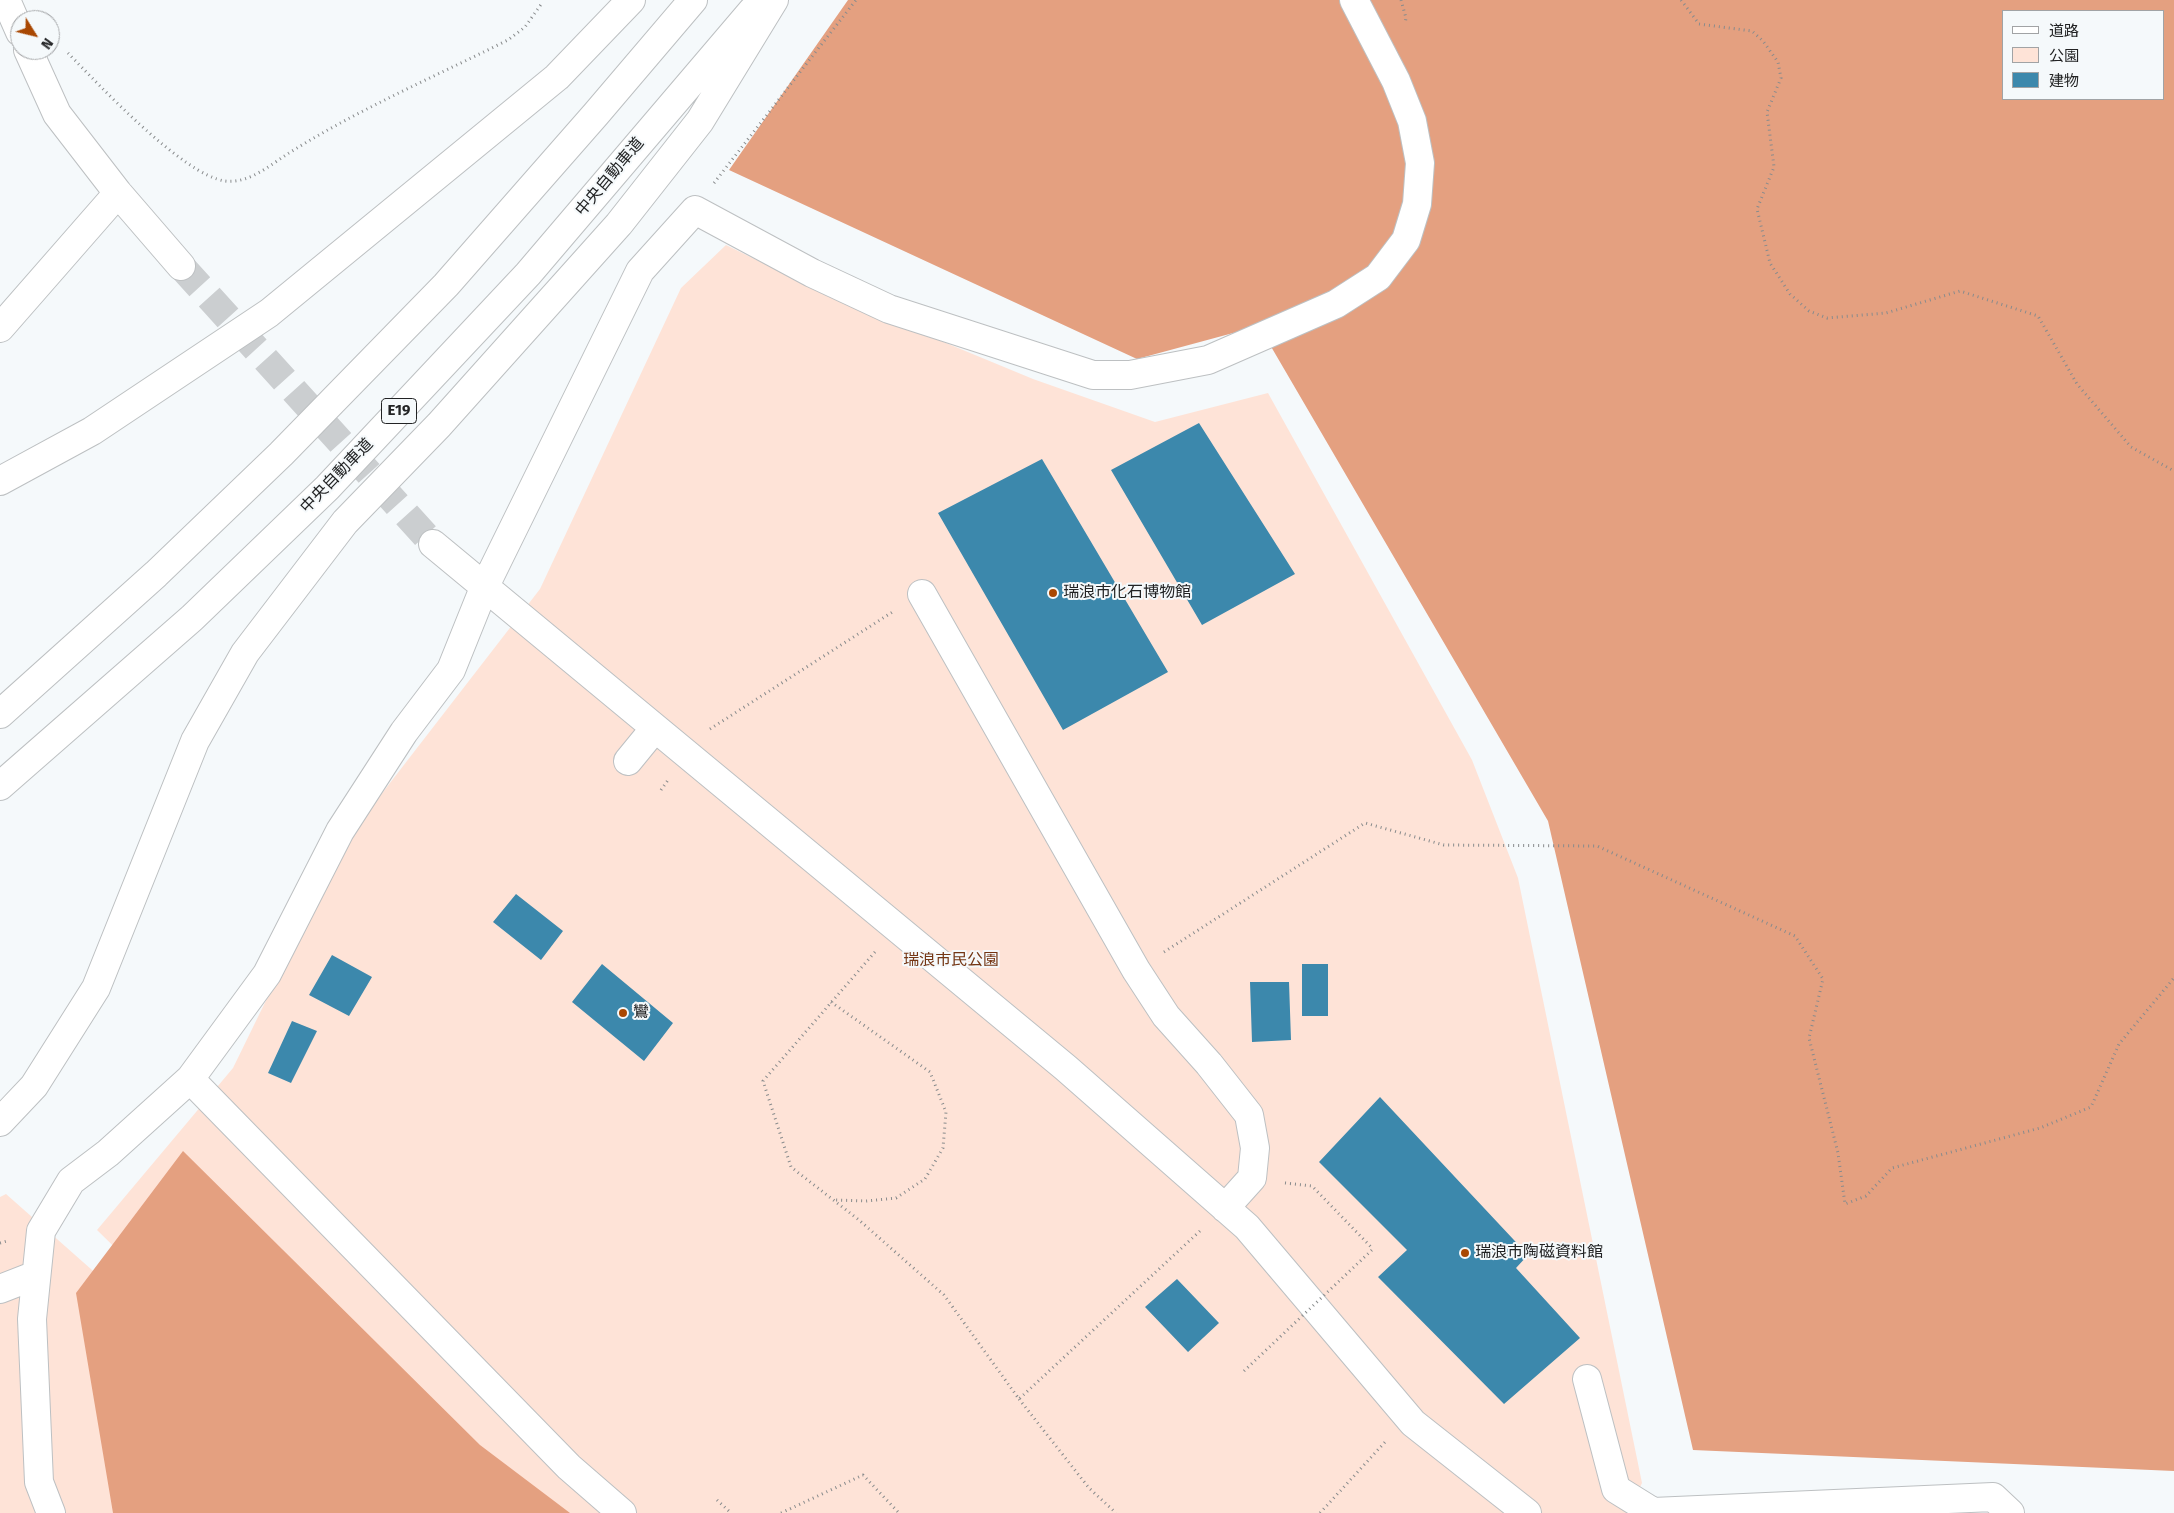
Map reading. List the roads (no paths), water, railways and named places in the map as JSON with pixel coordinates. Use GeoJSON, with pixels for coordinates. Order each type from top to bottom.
{"type":"FeatureCollection","features":[{"type":"Feature","properties":{"kind":"main road"},"geometry":{"type":"LineString","coordinates":[[0,481],[92,431],[269,313],[557,77],[631,0]]}},
{"type":"Feature","properties":{"kind":"main road"},"geometry":{"type":"LineString","coordinates":[[0,714],[156,574],[274,460],[432,299],[596,114],[693,0]]}},
{"type":"Feature","properties":{"kind":"main road","name":"中央自動車道"},"geometry":{"type":"LineString","coordinates":[[0,786],[192,618],[327,488],[528,274],[761,0]]}},
{"type":"Feature","properties":{"kind":"main road"},"geometry":{"type":"LineString","coordinates":[[0,1122],[34,1086],[96,988],[194,741],[245,653],[345,522],[438,426],[619,224],[700,121],[774,0]]}},
{"type":"Feature","properties":{"kind":"main road"},"geometry":{"type":"LineString","coordinates":[[51,1513],[39,1482],[32,1319],[41,1231],[70,1181],[108,1153],[190,1079],[267,974],[340,831],[404,732],[451,670],[484,588],[640,271],[695,210],[812,273],[888,309],[1093,375],[1130,375],[1208,360],[1336,304],[1378,277],[1406,240],[1417,204],[1420,163],[1412,121],[1396,81],[1354,0]]}},
{"type":"Feature","properties":{"kind":"main road"},"geometry":{"type":"LineString","coordinates":[[33,60],[58,114],[118,192],[181,266]]}},
{"type":"Feature","properties":{"kind":"main road"},"geometry":{"type":"LineString","coordinates":[[0,328],[118,192]]}},
{"type":"Feature","properties":{"kind":"main road"},"geometry":{"type":"LineString","coordinates":[[434,544],[484,588],[1066,1068],[1247,1227],[1408,1417],[1527,1513]]}},
{"type":"Feature","properties":{"kind":"main road"},"geometry":{"type":"LineString","coordinates":[[922,594],[1136,970],[1166,1016],[1210,1064],[1248,1115],[1254,1148],[1252,1178],[1225,1208]]}},
{"type":"Feature","properties":{"kind":"main road"},"geometry":{"type":"LineString","coordinates":[[628,761],[655,728]]}},
{"type":"Feature","properties":{"kind":"main road"},"geometry":{"type":"LineString","coordinates":[[190,1079],[569,1467],[622,1513]]}},
{"type":"Feature","properties":{"kind":"main road"},"geometry":{"type":"LineString","coordinates":[[0,1289],[36,1275]]}},
{"type":"Feature","properties":{"kind":"main road"},"geometry":{"type":"LineString","coordinates":[[1587,1379],[1616,1489],[1653,1512],[1994,1497],[2010,1513]]}},
{"type":"Feature","properties":{"kind":"tunnel"},"geometry":{"type":"LineString","coordinates":[[181,266],[433,544]]}},
{"type":"Feature","properties":{"kind":"place","name":"瑞浪市化石博物館"},"geometry":{"type":"Point","coordinates":[1053,593]}},
{"type":"Feature","properties":{"kind":"place","name":"鸞"},"geometry":{"type":"Point","coordinates":[623,1013]}},
{"type":"Feature","properties":{"kind":"place","name":"瑞浪市陶磁資料館"},"geometry":{"type":"Point","coordinates":[1465,1253]}},
{"type":"Feature","properties":{"kind":"park label","name":"瑞浪市民公園"},"geometry":{"type":"Point","coordinates":[951,961]}}]}
